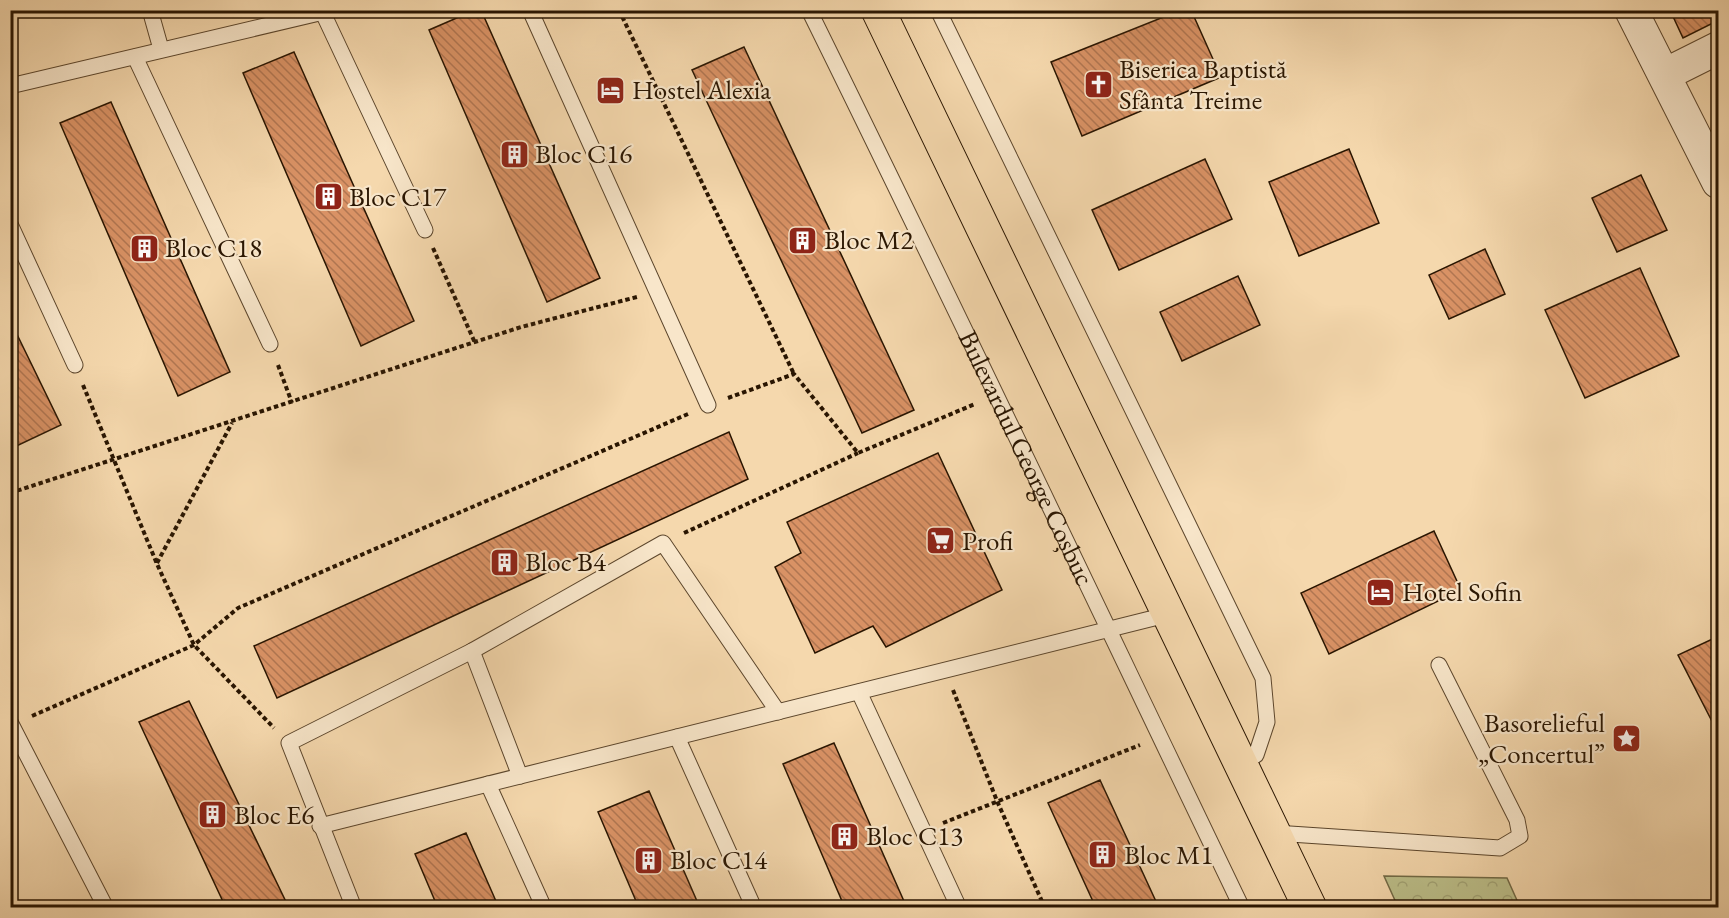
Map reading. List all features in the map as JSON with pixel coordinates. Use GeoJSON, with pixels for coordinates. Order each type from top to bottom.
{"type":"FeatureCollection","features":[{"type":"Feature","properties":{"kind":"main road"},"geometry":{"type":"LineString","coordinates":[[878,10],[1171,614],[1310,908]]}},
{"type":"Feature","properties":{"kind":"street"},"geometry":{"type":"LineString","coordinates":[[1631,10],[1719,182]]}},
{"type":"Feature","properties":{"kind":"street"},"geometry":{"type":"LineString","coordinates":[[1664,75],[1719,48]]}},
{"type":"Feature","properties":{"kind":"lane"},"geometry":{"type":"LineString","coordinates":[[150,10],[161,49]]}},
{"type":"Feature","properties":{"kind":"lane"},"geometry":{"type":"LineString","coordinates":[[530,10],[659,291],[708,405]]}},
{"type":"Feature","properties":{"kind":"lane","name":"Bulevardul George Coșbuc"},"geometry":{"type":"LineString","coordinates":[[809,10],[998,394],[1107,630],[1242,908]]}},
{"type":"Feature","properties":{"kind":"lane"},"geometry":{"type":"LineString","coordinates":[[938,10],[1263,678],[1267,723],[1256,755],[1241,762]]}},
{"type":"Feature","properties":{"kind":"lane"},"geometry":{"type":"LineString","coordinates":[[10,86],[327,12],[425,230]]}},
{"type":"Feature","properties":{"kind":"lane"},"geometry":{"type":"LineString","coordinates":[[135,57],[270,344]]}},
{"type":"Feature","properties":{"kind":"lane"},"geometry":{"type":"LineString","coordinates":[[10,224],[75,365]]}},
{"type":"Feature","properties":{"kind":"lane"},"geometry":{"type":"LineString","coordinates":[[354,908],[289,743],[472,651],[663,543],[778,712]]}},
{"type":"Feature","properties":{"kind":"lane"},"geometry":{"type":"LineString","coordinates":[[320,826],[1171,614]]}},
{"type":"Feature","properties":{"kind":"lane"},"geometry":{"type":"LineString","coordinates":[[472,651],[520,776]]}},
{"type":"Feature","properties":{"kind":"lane"},"geometry":{"type":"LineString","coordinates":[[1275,833],[1500,848],[1520,836],[1517,820],[1439,665]]}},
{"type":"Feature","properties":{"kind":"lane"},"geometry":{"type":"LineString","coordinates":[[859,692],[959,908]]}},
{"type":"Feature","properties":{"kind":"lane"},"geometry":{"type":"LineString","coordinates":[[11,724],[106,908]]}},
{"type":"Feature","properties":{"kind":"lane"},"geometry":{"type":"LineString","coordinates":[[677,737],[754,908]]}},
{"type":"Feature","properties":{"kind":"lane"},"geometry":{"type":"LineString","coordinates":[[488,784],[544,908]]}},
{"type":"Feature","properties":{"kind":"path"},"geometry":{"type":"LineString","coordinates":[[619,10],[794,374],[858,453]]}},
{"type":"Feature","properties":{"kind":"path"},"geometry":{"type":"LineString","coordinates":[[425,230],[475,344]]}},
{"type":"Feature","properties":{"kind":"path"},"geometry":{"type":"LineString","coordinates":[[10,492],[232,423],[521,327],[659,291]]}},
{"type":"Feature","properties":{"kind":"path"},"geometry":{"type":"LineString","coordinates":[[270,344],[292,403]]}},
{"type":"Feature","properties":{"kind":"path"},"geometry":{"type":"LineString","coordinates":[[75,365],[157,564],[194,645],[289,743]]}},
{"type":"Feature","properties":{"kind":"path"},"geometry":{"type":"LineString","coordinates":[[11,724],[194,645],[238,608],[708,405],[794,374]]}},
{"type":"Feature","properties":{"kind":"path"},"geometry":{"type":"LineString","coordinates":[[663,543],[858,453],[998,394]]}},
{"type":"Feature","properties":{"kind":"path"},"geometry":{"type":"LineString","coordinates":[[157,564],[232,423]]}},
{"type":"Feature","properties":{"kind":"path"},"geometry":{"type":"LineString","coordinates":[[945,671],[997,801],[1045,908]]}},
{"type":"Feature","properties":{"kind":"path"},"geometry":{"type":"LineString","coordinates":[[925,831],[1160,737]]}},
{"type":"Feature","properties":{"kind":"green space"},"geometry":{"type":"Polygon","coordinates":[[[1384,876],[1507,878],[1520,907],[1398,907],[1384,876]]]}},
{"type":"Feature","properties":{"kind":"building","name":"Bloc C16"},"geometry":{"type":"Polygon","coordinates":[[[475,10],[481,10],[600,278],[547,302],[429,30],[475,10]]]}},
{"type":"Feature","properties":{"kind":"building"},"geometry":{"type":"Polygon","coordinates":[[[1181,10],[1191,10],[1221,77],[1082,136],[1051,62],[1181,10]]]}},
{"type":"Feature","properties":{"kind":"building"},"geometry":{"type":"Polygon","coordinates":[[[1670,10],[1719,10],[1719,20],[1683,38],[1670,10]]]}},
{"type":"Feature","properties":{"kind":"building","name":"Bloc M2"},"geometry":{"type":"Polygon","coordinates":[[[744,47],[914,410],[862,433],[692,70],[744,47]]]}},
{"type":"Feature","properties":{"kind":"building","name":"Bloc C17"},"geometry":{"type":"Polygon","coordinates":[[[294,52],[414,321],[361,346],[243,73],[294,52]]]}},
{"type":"Feature","properties":{"kind":"building","name":"Bloc C18"},"geometry":{"type":"Polygon","coordinates":[[[111,102],[230,372],[178,396],[60,123],[111,102]]]}},
{"type":"Feature","properties":{"kind":"building"},"geometry":{"type":"Polygon","coordinates":[[[1349,149],[1379,223],[1299,256],[1269,182],[1349,149]]]}},
{"type":"Feature","properties":{"kind":"building"},"geometry":{"type":"Polygon","coordinates":[[[1205,159],[1232,219],[1119,270],[1092,210],[1205,159]]]}},
{"type":"Feature","properties":{"kind":"building"},"geometry":{"type":"Polygon","coordinates":[[[1641,175],[1667,230],[1617,252],[1592,198],[1641,175]]]}},
{"type":"Feature","properties":{"kind":"building"},"geometry":{"type":"Polygon","coordinates":[[[1485,249],[1505,294],[1449,319],[1429,275],[1485,249]]]}},
{"type":"Feature","properties":{"kind":"building"},"geometry":{"type":"Polygon","coordinates":[[[1640,268],[1679,356],[1585,398],[1545,310],[1640,268]]]}},
{"type":"Feature","properties":{"kind":"building"},"geometry":{"type":"Polygon","coordinates":[[[1238,276],[1260,325],[1182,361],[1160,312],[1238,276]]]}},
{"type":"Feature","properties":{"kind":"building"},"geometry":{"type":"Polygon","coordinates":[[[10,320],[61,425],[10,449],[10,320]]]}},
{"type":"Feature","properties":{"kind":"building","name":"Bloc B4"},"geometry":{"type":"Polygon","coordinates":[[[729,432],[748,479],[277,698],[254,646],[729,432]]]}},
{"type":"Feature","properties":{"kind":"building"},"geometry":{"type":"Polygon","coordinates":[[[938,453],[1002,590],[886,647],[873,626],[815,653],[775,567],[801,553],[787,522],[938,453]]]}},
{"type":"Feature","properties":{"kind":"building","name":"Hotel Sofin"},"geometry":{"type":"Polygon","coordinates":[[[1434,531],[1461,590],[1329,654],[1301,593],[1434,531]]]}},
{"type":"Feature","properties":{"kind":"building"},"geometry":{"type":"Polygon","coordinates":[[[1719,636],[1719,735],[1678,655],[1719,636]]]}},
{"type":"Feature","properties":{"kind":"building","name":"Bloc E6"},"geometry":{"type":"Polygon","coordinates":[[[189,701],[289,908],[226,908],[139,722],[189,701]]]}},
{"type":"Feature","properties":{"kind":"building","name":"Bloc C13"},"geometry":{"type":"Polygon","coordinates":[[[834,743],[907,908],[845,908],[783,764],[834,743]]]}},
{"type":"Feature","properties":{"kind":"building","name":"Bloc M1"},"geometry":{"type":"Polygon","coordinates":[[[1100,780],[1159,908],[1096,908],[1048,803],[1100,780]]]}},
{"type":"Feature","properties":{"kind":"building","name":"Bloc C14"},"geometry":{"type":"Polygon","coordinates":[[[649,791],[700,908],[639,908],[598,812],[649,791]]]}},
{"type":"Feature","properties":{"kind":"building"},"geometry":{"type":"Polygon","coordinates":[[[466,833],[499,908],[438,908],[415,854],[466,833]]]}},
{"type":"Feature","properties":{"kind":"place","name":"Biserica Baptistă Sfânta Treime"},"geometry":{"type":"Point","coordinates":[1098,85]}},
{"type":"Feature","properties":{"kind":"place","name":"Hostel Alexia"},"geometry":{"type":"Point","coordinates":[611,90]}},
{"type":"Feature","properties":{"kind":"place","name":"Bloc C16"},"geometry":{"type":"Point","coordinates":[514,154]}},
{"type":"Feature","properties":{"kind":"place","name":"Bloc C17"},"geometry":{"type":"Point","coordinates":[328,197]}},
{"type":"Feature","properties":{"kind":"place","name":"Bloc M2"},"geometry":{"type":"Point","coordinates":[803,240]}},
{"type":"Feature","properties":{"kind":"place","name":"Bloc C18"},"geometry":{"type":"Point","coordinates":[144,248]}},
{"type":"Feature","properties":{"kind":"place","name":"Profi"},"geometry":{"type":"Point","coordinates":[941,541]}},
{"type":"Feature","properties":{"kind":"place","name":"Bloc B4"},"geometry":{"type":"Point","coordinates":[504,562]}},
{"type":"Feature","properties":{"kind":"place","name":"Hotel Sofin"},"geometry":{"type":"Point","coordinates":[1381,592]}},
{"type":"Feature","properties":{"kind":"place","name":"Basorelieful „Concertul”"},"geometry":{"type":"Point","coordinates":[1626,739]}},
{"type":"Feature","properties":{"kind":"place","name":"Bloc E6"},"geometry":{"type":"Point","coordinates":[213,815]}},
{"type":"Feature","properties":{"kind":"place","name":"Bloc C13"},"geometry":{"type":"Point","coordinates":[845,836]}},
{"type":"Feature","properties":{"kind":"place","name":"Bloc M1"},"geometry":{"type":"Point","coordinates":[1103,855]}},
{"type":"Feature","properties":{"kind":"place","name":"Bloc C14"},"geometry":{"type":"Point","coordinates":[649,860]}}]}
